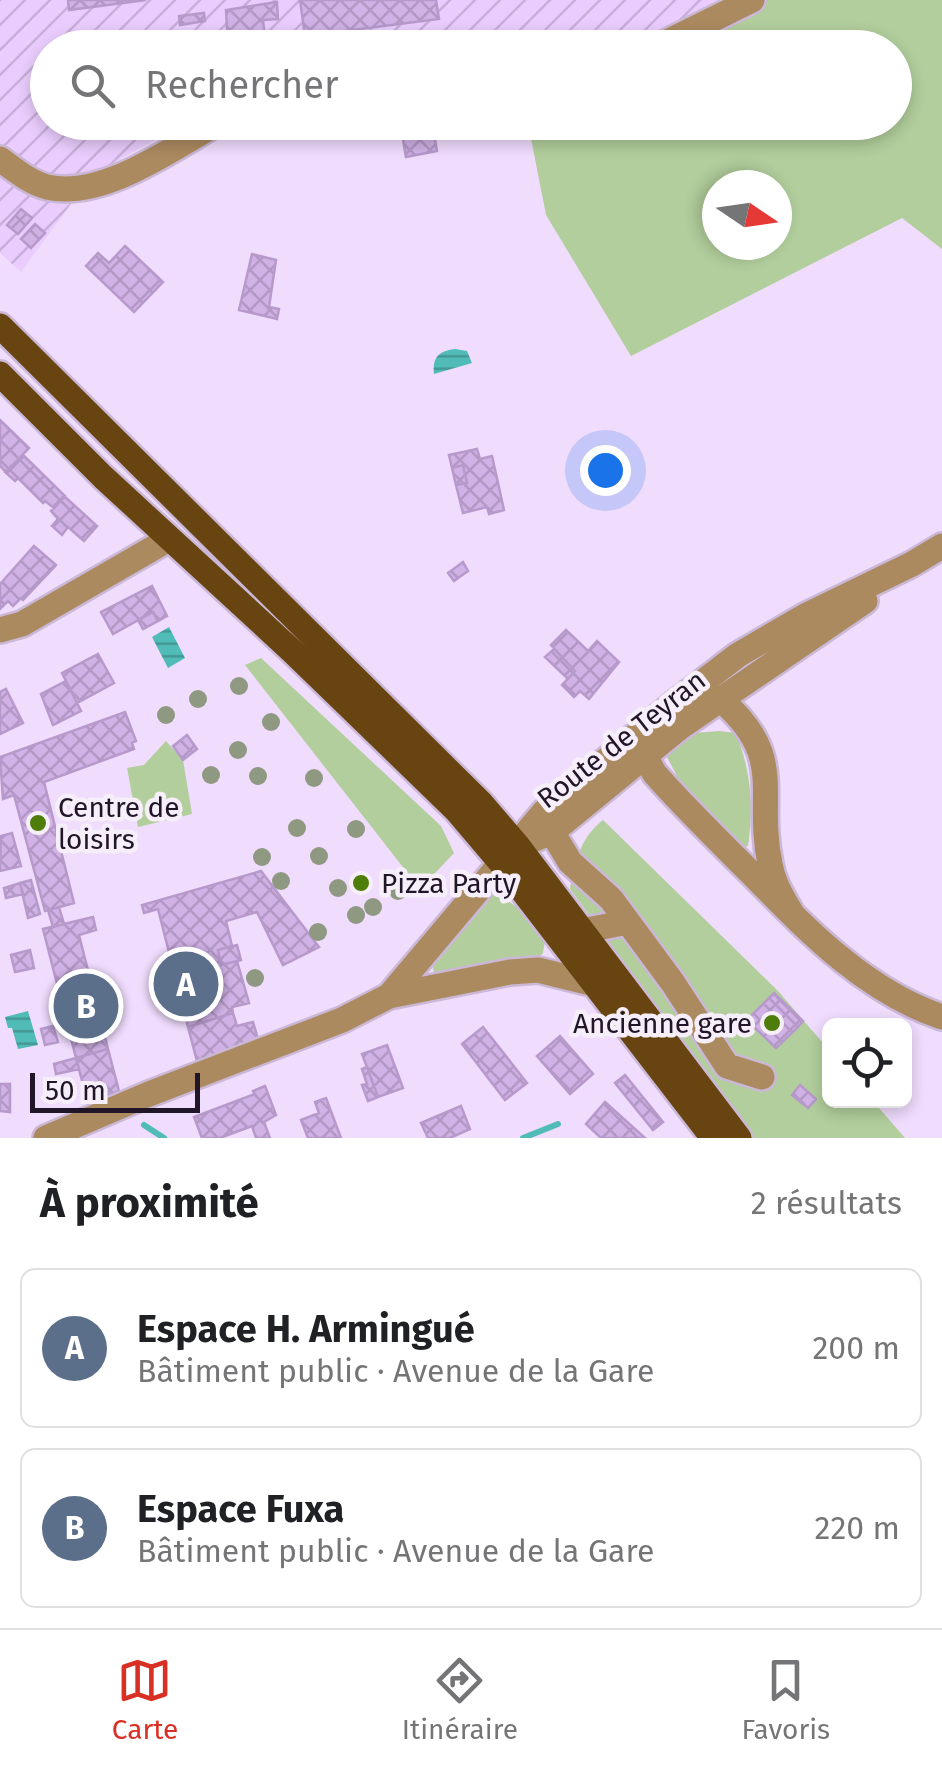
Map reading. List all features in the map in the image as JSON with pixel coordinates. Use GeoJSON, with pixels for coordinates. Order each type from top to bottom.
{"type":"FeatureCollection","features":[{"type":"Feature","properties":{"kind":"main road"},"geometry":{"type":"LineString","coordinates":[[0,326],[481,803],[594,984],[713,1138]]}},
{"type":"Feature","properties":{"kind":"main road"},"geometry":{"type":"LineString","coordinates":[[0,374],[103,478],[456,810],[510,854],[582,931],[738,1138]]}},
{"type":"Feature","properties":{"kind":"street"},"geometry":{"type":"LineString","coordinates":[[692,30],[752,0]]}},
{"type":"Feature","properties":{"kind":"street"},"geometry":{"type":"LineString","coordinates":[[0,160],[36,184],[52,188],[95,186],[184,140]]}},
{"type":"Feature","properties":{"kind":"street"},"geometry":{"type":"LineString","coordinates":[[0,630],[22,624],[169,538]]}},
{"type":"Feature","properties":{"kind":"street","name":"Route de Teyran"},"geometry":{"type":"LineString","coordinates":[[510,854],[544,812],[670,707],[755,646],[942,546]]}},
{"type":"Feature","properties":{"kind":"street","name":"Route de Teyran"},"geometry":{"type":"LineString","coordinates":[[510,854],[552,832],[679,728],[872,597],[912,564]]}},
{"type":"Feature","properties":{"kind":"street"},"geometry":{"type":"LineString","coordinates":[[792,914],[776,886],[769,863],[765,761],[757,741],[720,700],[698,696],[670,707],[648,734],[644,758],[680,802],[792,914],[861,976],[942,1018]]}},
{"type":"Feature","properties":{"kind":"street"},"geometry":{"type":"LineString","coordinates":[[552,832],[570,862],[611,900],[628,922],[727,1066],[762,1077]]}},
{"type":"Feature","properties":{"kind":"street"},"geometry":{"type":"LineString","coordinates":[[389,996],[510,854]]}},
{"type":"Feature","properties":{"kind":"street"},"geometry":{"type":"LineString","coordinates":[[582,931],[628,922]]}},
{"type":"Feature","properties":{"kind":"street"},"geometry":{"type":"LineString","coordinates":[[46,1138],[342,1020],[389,996],[538,970],[594,984]]}},
{"type":"Feature","properties":{"kind":"shaded area"},"geometry":{"type":"Polygon","coordinates":[[[0,0],[718,0],[655,30],[30,30],[30,140],[155,140],[93,174],[21,272],[0,253],[0,0]]]}},
{"type":"Feature","properties":{"kind":"shaded area"},"geometry":{"type":"Polygon","coordinates":[[[764,0],[942,0],[942,249],[902,218],[631,356],[546,215],[531,140],[912,140],[912,30],[704,30],[764,0]]]}},
{"type":"Feature","properties":{"kind":"shaded area"},"geometry":{"type":"Polygon","coordinates":[[[455,349],[467,351],[472,363],[434,374],[438,356],[455,349]]]}},
{"type":"Feature","properties":{"kind":"shaded area"},"geometry":{"type":"Polygon","coordinates":[[[169,627],[185,658],[168,668],[152,637],[169,627]]]}},
{"type":"Feature","properties":{"kind":"shaded area"},"geometry":{"type":"Polygon","coordinates":[[[261,658],[441,826],[454,853],[420,889],[245,665],[261,658]]]}},
{"type":"Feature","properties":{"kind":"shaded area"},"geometry":{"type":"Polygon","coordinates":[[[693,733],[736,733],[748,775],[750,831],[748,846],[740,848],[679,780],[667,757],[693,733]]]}},
{"type":"Feature","properties":{"kind":"shaded area"},"geometry":{"type":"Polygon","coordinates":[[[166,741],[183,760],[192,814],[138,827],[127,768],[144,765],[166,741]]]}},
{"type":"Feature","properties":{"kind":"shaded area"},"geometry":{"type":"Polygon","coordinates":[[[603,820],[778,991],[822,1042],[822,1108],[879,1108],[905,1138],[754,1138],[570,889],[577,860],[603,820]]]}},
{"type":"Feature","properties":{"kind":"shaded area"},"geometry":{"type":"Polygon","coordinates":[[[499,894],[526,914],[545,940],[543,953],[538,958],[440,975],[434,972],[432,965],[492,895],[499,894]]]}},
{"type":"Feature","properties":{"kind":"shaded area"},"geometry":{"type":"Polygon","coordinates":[[[171,959],[181,999],[174,1001],[176,1008],[169,1010],[157,963],[171,959]]]}},
{"type":"Feature","properties":{"kind":"shaded area"},"geometry":{"type":"Polygon","coordinates":[[[28,1011],[38,1045],[18,1049],[5,1017],[28,1011]]]}},
{"type":"Feature","properties":{"kind":"building"},"geometry":{"type":"Polygon","coordinates":[[[68,0],[146,0],[69,10],[68,0]]]}},
{"type":"Feature","properties":{"kind":"building"},"geometry":{"type":"Polygon","coordinates":[[[300,0],[436,0],[439,19],[352,30],[304,30],[300,0]]]}},
{"type":"Feature","properties":{"kind":"building"},"geometry":{"type":"Polygon","coordinates":[[[277,2],[278,19],[263,20],[264,30],[227,30],[226,10],[277,2]]]}},
{"type":"Feature","properties":{"kind":"building"},"geometry":{"type":"Polygon","coordinates":[[[204,13],[205,21],[180,25],[179,16],[204,13]]]}},
{"type":"Feature","properties":{"kind":"building"},"geometry":{"type":"Polygon","coordinates":[[[403,140],[435,140],[437,151],[406,157],[403,140]]]}},
{"type":"Feature","properties":{"kind":"building"},"geometry":{"type":"Polygon","coordinates":[[[21,209],[32,218],[18,234],[7,225],[21,209]]]}},
{"type":"Feature","properties":{"kind":"building"},"geometry":{"type":"Polygon","coordinates":[[[35,224],[45,233],[31,248],[21,239],[35,224]]]}},
{"type":"Feature","properties":{"kind":"building"},"geometry":{"type":"Polygon","coordinates":[[[125,246],[163,282],[134,312],[86,266],[98,253],[109,263],[125,246]]]}},
{"type":"Feature","properties":{"kind":"building"},"geometry":{"type":"Polygon","coordinates":[[[252,254],[276,260],[269,307],[279,309],[277,319],[239,310],[252,254]]]}},
{"type":"Feature","properties":{"kind":"building"},"geometry":{"type":"Polygon","coordinates":[[[0,420],[29,448],[6,472],[0,466],[0,420]]]}},
{"type":"Feature","properties":{"kind":"building"},"geometry":{"type":"Polygon","coordinates":[[[477,449],[480,459],[492,456],[504,510],[489,514],[487,507],[463,513],[456,485],[467,483],[463,465],[452,468],[449,455],[477,449]]]}},
{"type":"Feature","properties":{"kind":"building"},"geometry":{"type":"Polygon","coordinates":[[[23,455],[65,496],[54,508],[5,472],[23,455]]]}},
{"type":"Feature","properties":{"kind":"building"},"geometry":{"type":"Polygon","coordinates":[[[463,465],[467,483],[456,485],[452,468],[463,465]]]}},
{"type":"Feature","properties":{"kind":"building"},"geometry":{"type":"Polygon","coordinates":[[[64,496],[97,526],[84,541],[68,527],[62,535],[52,526],[58,519],[51,511],[64,496]]]}},
{"type":"Feature","properties":{"kind":"building"},"geometry":{"type":"Polygon","coordinates":[[[34,546],[56,565],[23,600],[13,606],[8,601],[0,609],[0,584],[34,546]]]}},
{"type":"Feature","properties":{"kind":"building"},"geometry":{"type":"Polygon","coordinates":[[[463,562],[468,571],[454,581],[448,573],[463,562]]]}},
{"type":"Feature","properties":{"kind":"building"},"geometry":{"type":"Polygon","coordinates":[[[152,586],[167,616],[158,621],[153,612],[113,634],[101,612],[152,586]]]}},
{"type":"Feature","properties":{"kind":"building"},"geometry":{"type":"Polygon","coordinates":[[[153,612],[158,621],[143,629],[138,620],[153,612]]]}},
{"type":"Feature","properties":{"kind":"building"},"geometry":{"type":"Polygon","coordinates":[[[566,630],[588,651],[597,641],[619,662],[589,699],[580,691],[574,697],[562,685],[575,671],[551,645],[566,630]]]}},
{"type":"Feature","properties":{"kind":"building"},"geometry":{"type":"Polygon","coordinates":[[[554,649],[575,671],[568,679],[545,657],[554,649]]]}},
{"type":"Feature","properties":{"kind":"building"},"geometry":{"type":"Polygon","coordinates":[[[98,654],[114,683],[77,703],[62,673],[98,654]]]}},
{"type":"Feature","properties":{"kind":"building"},"geometry":{"type":"Polygon","coordinates":[[[66,681],[81,711],[53,725],[41,694],[66,681]]]}},
{"type":"Feature","properties":{"kind":"building"},"geometry":{"type":"Polygon","coordinates":[[[6,689],[23,723],[0,734],[0,692],[6,689]]]}},
{"type":"Feature","properties":{"kind":"building","name":"Centre de loisirs"},"geometry":{"type":"Polygon","coordinates":[[[125,712],[136,741],[132,743],[134,749],[44,782],[74,903],[45,911],[14,795],[3,799],[0,757],[125,712]]]}},
{"type":"Feature","properties":{"kind":"building"},"geometry":{"type":"Polygon","coordinates":[[[187,735],[197,749],[183,760],[173,746],[187,735]]]}},
{"type":"Feature","properties":{"kind":"building"},"geometry":{"type":"Polygon","coordinates":[[[12,833],[21,866],[0,871],[1,836],[12,833]]]}},
{"type":"Feature","properties":{"kind":"building"},"geometry":{"type":"Polygon","coordinates":[[[261,871],[319,947],[283,965],[257,912],[226,921],[232,946],[218,950],[221,965],[237,961],[249,1003],[232,1007],[233,1013],[188,1027],[158,909],[144,913],[142,905],[261,871]]]}},
{"type":"Feature","properties":{"kind":"building"},"geometry":{"type":"Polygon","coordinates":[[[31,880],[40,914],[28,918],[20,883],[31,880]]]}},
{"type":"Feature","properties":{"kind":"building"},"geometry":{"type":"Polygon","coordinates":[[[20,883],[23,894],[6,898],[4,888],[20,883]]]}},
{"type":"Feature","properties":{"kind":"building"},"geometry":{"type":"Polygon","coordinates":[[[59,907],[64,924],[53,927],[48,910],[59,907]]]}},
{"type":"Feature","properties":{"kind":"building"},"geometry":{"type":"Polygon","coordinates":[[[93,917],[96,930],[79,935],[108,1049],[76,1058],[43,929],[93,917]]]}},
{"type":"Feature","properties":{"kind":"building"},"geometry":{"type":"Polygon","coordinates":[[[237,945],[241,960],[221,965],[218,950],[237,945]]]}},
{"type":"Feature","properties":{"kind":"building"},"geometry":{"type":"Polygon","coordinates":[[[30,950],[34,968],[15,972],[11,955],[30,950]]]}},
{"type":"Feature","properties":{"kind":"building"},"geometry":{"type":"Polygon","coordinates":[[[774,993],[803,1021],[798,1027],[769,998],[774,993]]]}},
{"type":"Feature","properties":{"kind":"building","name":"Ancienne gare"},"geometry":{"type":"Polygon","coordinates":[[[769,998],[798,1027],[776,1048],[747,1020],[769,998]]]}},
{"type":"Feature","properties":{"kind":"building"},"geometry":{"type":"Polygon","coordinates":[[[233,1013],[237,1026],[253,1022],[258,1039],[197,1061],[188,1027],[233,1013]]]}},
{"type":"Feature","properties":{"kind":"building"},"geometry":{"type":"Polygon","coordinates":[[[53,1026],[58,1042],[45,1045],[41,1029],[53,1026]]]}},
{"type":"Feature","properties":{"kind":"building"},"geometry":{"type":"Polygon","coordinates":[[[483,1027],[527,1083],[505,1100],[462,1044],[483,1027]]]}},
{"type":"Feature","properties":{"kind":"building"},"geometry":{"type":"Polygon","coordinates":[[[560,1036],[593,1074],[570,1094],[537,1056],[560,1036]]]}},
{"type":"Feature","properties":{"kind":"building"},"geometry":{"type":"Polygon","coordinates":[[[387,1045],[403,1088],[378,1097],[362,1054],[387,1045]]]}},
{"type":"Feature","properties":{"kind":"building"},"geometry":{"type":"Polygon","coordinates":[[[108,1049],[119,1091],[88,1103],[76,1058],[108,1049]]]}},
{"type":"Feature","properties":{"kind":"building"},"geometry":{"type":"Polygon","coordinates":[[[76,1058],[79,1069],[56,1074],[54,1064],[76,1058]]]}},
{"type":"Feature","properties":{"kind":"building"},"geometry":{"type":"Polygon","coordinates":[[[367,1067],[378,1097],[368,1101],[362,1085],[367,1084],[362,1069],[367,1067]]]}},
{"type":"Feature","properties":{"kind":"building"},"geometry":{"type":"Polygon","coordinates":[[[625,1075],[663,1122],[653,1130],[615,1083],[625,1075]]]}},
{"type":"Feature","properties":{"kind":"building"},"geometry":{"type":"Polygon","coordinates":[[[0,1084],[10,1084],[10,1112],[0,1111],[0,1084]]]}},
{"type":"Feature","properties":{"kind":"building"},"geometry":{"type":"Polygon","coordinates":[[[800,1085],[816,1099],[808,1108],[792,1095],[800,1085]]]}},
{"type":"Feature","properties":{"kind":"building"},"geometry":{"type":"Polygon","coordinates":[[[265,1086],[276,1115],[264,1122],[270,1138],[256,1138],[252,1126],[220,1138],[202,1138],[194,1117],[255,1094],[253,1091],[265,1086]]]}},
{"type":"Feature","properties":{"kind":"building"},"geometry":{"type":"Polygon","coordinates":[[[326,1098],[341,1138],[308,1138],[301,1120],[319,1113],[315,1102],[326,1098]]]}},
{"type":"Feature","properties":{"kind":"building"},"geometry":{"type":"Polygon","coordinates":[[[605,1102],[645,1138],[601,1138],[586,1124],[605,1102]]]}},
{"type":"Feature","properties":{"kind":"building"},"geometry":{"type":"Polygon","coordinates":[[[461,1106],[470,1129],[450,1138],[428,1138],[421,1123],[461,1106]]]}},
{"type":"Feature","properties":{"kind":"waterway"},"geometry":{"type":"LineString","coordinates":[[523,1138],[558,1124]]}},
{"type":"Feature","properties":{"kind":"waterway"},"geometry":{"type":"LineString","coordinates":[[144,1125],[164,1138]]}},
{"type":"Feature","properties":{"kind":"place","name":"Centre de loisirs"},"geometry":{"type":"Point","coordinates":[38,823]}},
{"type":"Feature","properties":{"kind":"place","name":"Pizza Party"},"geometry":{"type":"Point","coordinates":[361,883]}},
{"type":"Feature","properties":{"kind":"place","name":"Espace H. Armingué"},"geometry":{"type":"Point","coordinates":[186,984]}},
{"type":"Feature","properties":{"kind":"place","name":"Espace Fuxa"},"geometry":{"type":"Point","coordinates":[86,1006]}},
{"type":"Feature","properties":{"kind":"place","name":"Ancienne gare"},"geometry":{"type":"Point","coordinates":[772,1023]}}]}
